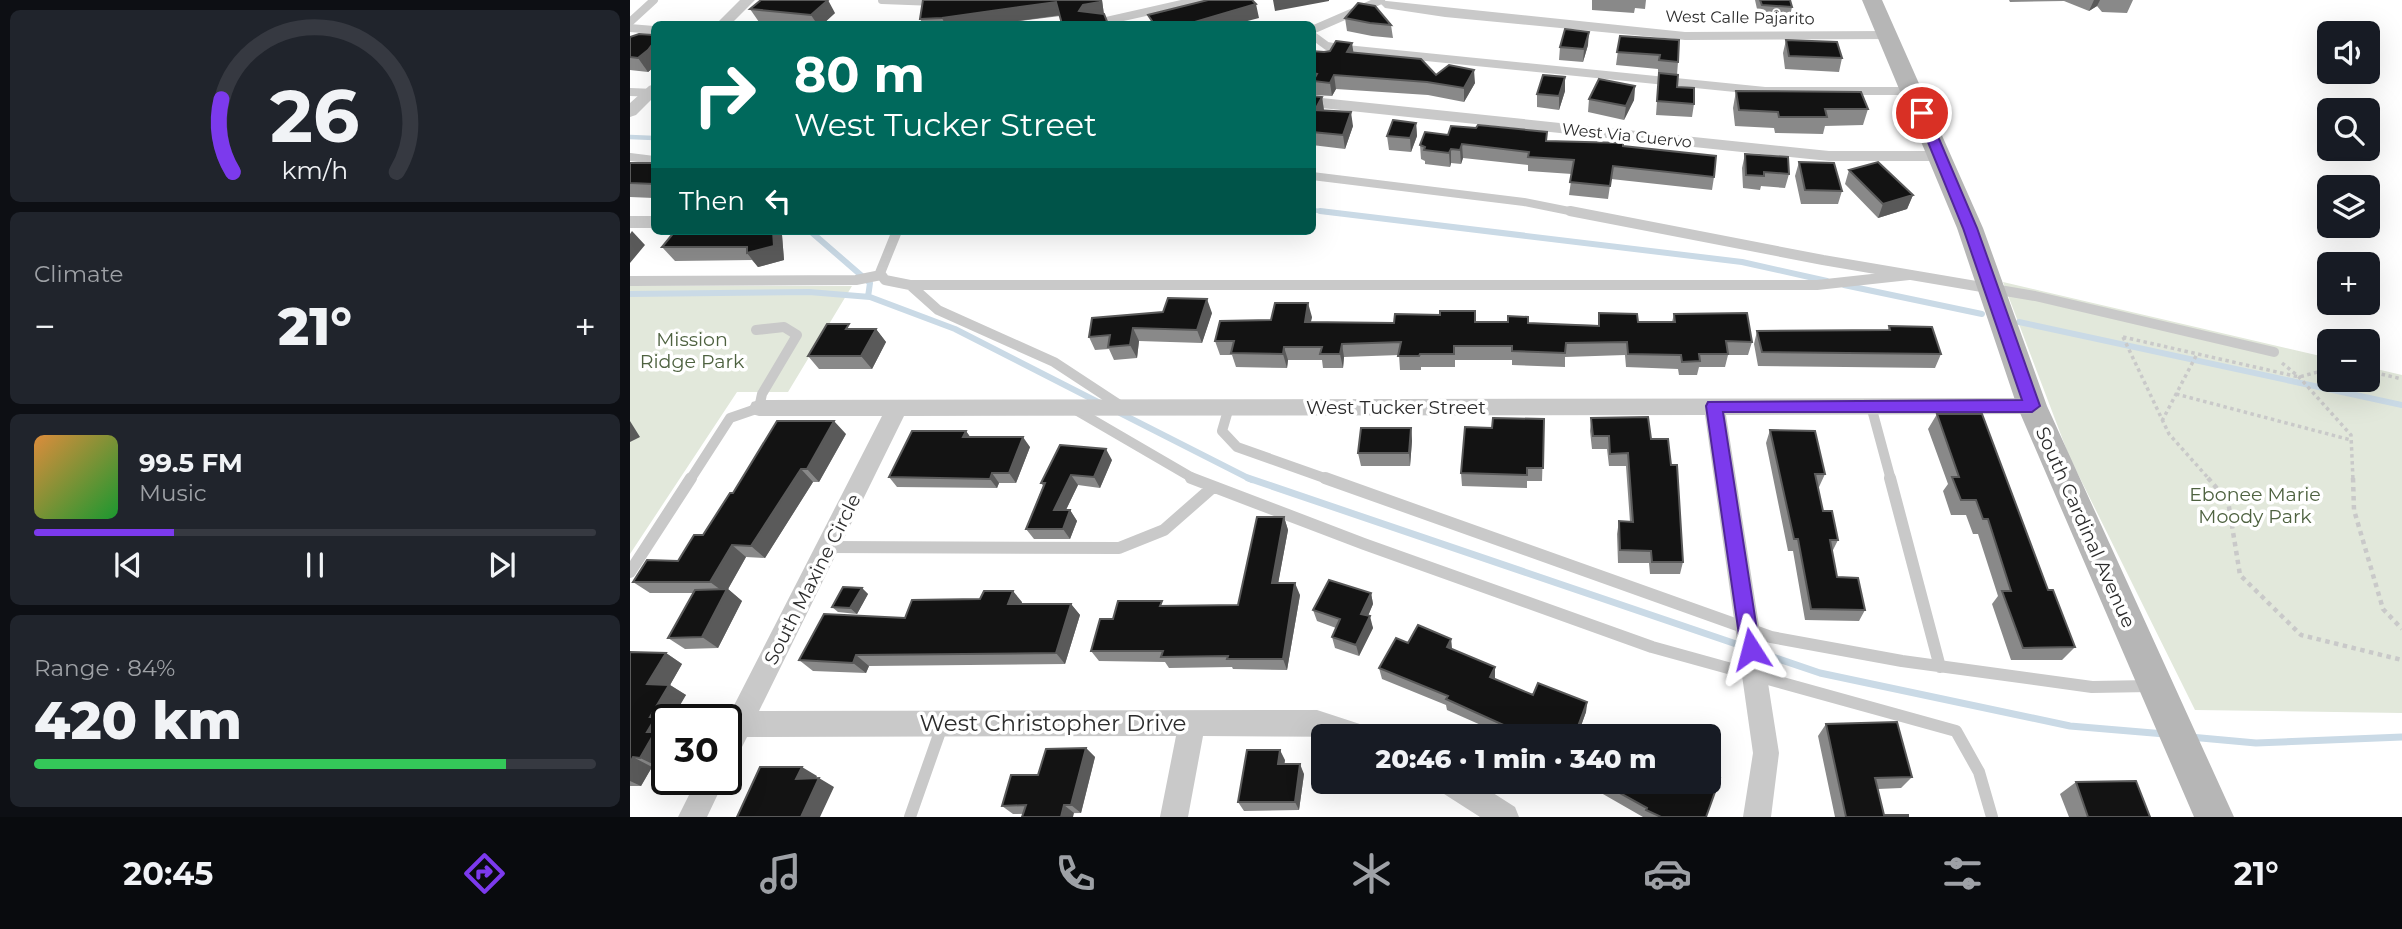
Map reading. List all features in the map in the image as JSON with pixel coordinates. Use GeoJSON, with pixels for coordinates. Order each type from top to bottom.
{"type":"FeatureCollection","features":[{"type":"Feature","properties":{"kind":"main road","name":"South Cardinal Avenue"},"geometry":{"type":"LineString","coordinates":[[1872,0],[1941,156],[2032,406],[2214,817]]}},
{"type":"Feature","properties":{"kind":"street"},"geometry":{"type":"LineString","coordinates":[[726,21],[748,0]]}},
{"type":"Feature","properties":{"kind":"street"},"geometry":{"type":"LineString","coordinates":[[1128,21],[1200,0]]}},
{"type":"Feature","properties":{"kind":"street","name":"West Calle Pajarito"},"geometry":{"type":"LineString","coordinates":[[1383,0],[1390,5],[1445,13],[1685,36],[1888,35]]}},
{"type":"Feature","properties":{"kind":"street"},"geometry":{"type":"LineString","coordinates":[[630,28],[651,30]]}},
{"type":"Feature","properties":{"kind":"street"},"geometry":{"type":"LineString","coordinates":[[630,112],[651,94]]}},
{"type":"Feature","properties":{"kind":"street","name":"West Via Cuervo"},"geometry":{"type":"LineString","coordinates":[[1316,102],[1829,156],[1941,156]]}},
{"type":"Feature","properties":{"kind":"street"},"geometry":{"type":"LineString","coordinates":[[630,222],[651,222]]}},
{"type":"Feature","properties":{"kind":"street"},"geometry":{"type":"LineString","coordinates":[[1714,406],[1766,753],[1757,817]]}},
{"type":"Feature","properties":{"kind":"street","name":"West Tucker Street"},"geometry":{"type":"LineString","coordinates":[[759,408],[2032,406]]}},
{"type":"Feature","properties":{"kind":"street","name":"South Maxine Circle"},"geometry":{"type":"LineString","coordinates":[[742,720],[897,408]]}},
{"type":"Feature","properties":{"kind":"street"},"geometry":{"type":"LineString","coordinates":[[1174,817],[1192,723]]}},
{"type":"Feature","properties":{"kind":"street","name":"West Christopher Drive"},"geometry":{"type":"LineString","coordinates":[[742,724],[1320,724]]}},
{"type":"Feature","properties":{"kind":"street"},"geometry":{"type":"LineString","coordinates":[[1461,794],[1473,808],[1505,817]]}},
{"type":"Feature","properties":{"kind":"street"},"geometry":{"type":"LineString","coordinates":[[692,817],[704,795]]}},
{"type":"Feature","properties":{"kind":"lane"},"geometry":{"type":"LineString","coordinates":[[630,22],[654,0]]}},
{"type":"Feature","properties":{"kind":"lane"},"geometry":{"type":"LineString","coordinates":[[882,0],[943,2]]}},
{"type":"Feature","properties":{"kind":"lane"},"geometry":{"type":"LineString","coordinates":[[1316,30],[1383,0]]}},
{"type":"Feature","properties":{"kind":"lane"},"geometry":{"type":"LineString","coordinates":[[1316,36],[1327,46],[1346,49],[1765,91],[1913,92]]}},
{"type":"Feature","properties":{"kind":"lane"},"geometry":{"type":"LineString","coordinates":[[630,92],[651,92]]}},
{"type":"Feature","properties":{"kind":"lane"},"geometry":{"type":"LineString","coordinates":[[630,156],[651,160]]}},
{"type":"Feature","properties":{"kind":"lane"},"geometry":{"type":"LineString","coordinates":[[1316,176],[1524,202],[1909,275],[2035,296],[2270,351]]}},
{"type":"Feature","properties":{"kind":"lane"},"geometry":{"type":"LineString","coordinates":[[898,235],[881,264],[881,275],[885,280],[910,285],[1817,285],[1909,275]]}},
{"type":"Feature","properties":{"kind":"lane"},"geometry":{"type":"LineString","coordinates":[[630,281],[856,280],[881,275]]}},
{"type":"Feature","properties":{"kind":"lane"},"geometry":{"type":"LineString","coordinates":[[910,285],[938,310],[1054,362],[1124,408]]}},
{"type":"Feature","properties":{"kind":"lane"},"geometry":{"type":"LineString","coordinates":[[630,572],[730,418],[759,408],[762,394],[797,335],[788,328],[775,326],[756,330]]}},
{"type":"Feature","properties":{"kind":"lane"},"geometry":{"type":"LineString","coordinates":[[1871,406],[1940,667]]}},
{"type":"Feature","properties":{"kind":"lane"},"geometry":{"type":"LineString","coordinates":[[1229,407],[1222,431],[1237,447],[1771,637],[1940,667],[2092,687],[2169,716]]}},
{"type":"Feature","properties":{"kind":"lane"},"geometry":{"type":"LineString","coordinates":[[1072,408],[1185,476],[1213,487],[1652,647],[1956,731],[1972,752],[1992,817]]}},
{"type":"Feature","properties":{"kind":"lane"},"geometry":{"type":"LineString","coordinates":[[828,547],[1119,548],[1164,530],[1213,487]]}},
{"type":"Feature","properties":{"kind":"lane"},"geometry":{"type":"LineString","coordinates":[[910,817],[943,723]]}},
{"type":"Feature","properties":{"kind":"path"},"geometry":{"type":"LineString","coordinates":[[2317,372],[2299,377],[2123,337],[2169,434],[2228,501],[2240,575],[2301,635],[2402,660]]}},
{"type":"Feature","properties":{"kind":"path"},"geometry":{"type":"LineString","coordinates":[[2270,351],[2299,377],[2351,435],[2354,510],[2383,609],[2402,629]]}},
{"type":"Feature","properties":{"kind":"path"},"geometry":{"type":"LineString","coordinates":[[2162,421],[2197,354]]}},
{"type":"Feature","properties":{"kind":"path"},"geometry":{"type":"LineString","coordinates":[[2380,374],[2402,379]]}},
{"type":"Feature","properties":{"kind":"path"},"geometry":{"type":"LineString","coordinates":[[2176,394],[2351,440]]}},
{"type":"Feature","properties":{"kind":"green space","name":"Ebonee Marie Moody Park"},"geometry":{"type":"Polygon","coordinates":[[[2003,282],[2317,355],[2317,392],[2380,392],[2380,370],[2402,375],[2402,713],[2195,710],[2069,456],[2003,282]]]}},
{"type":"Feature","properties":{"kind":"green space","name":"Mission Ridge Park"},"geometry":{"type":"Polygon","coordinates":[[[630,286],[852,286],[788,392],[737,392],[630,554],[630,286]]]}},
{"type":"Feature","properties":{"kind":"building"},"geometry":{"type":"Polygon","coordinates":[[[761,0],[828,0],[811,15],[750,9],[761,0]]]}},
{"type":"Feature","properties":{"kind":"building"},"geometry":{"type":"Polygon","coordinates":[[[923,0],[1100,0],[1083,5],[1079,11],[1104,14],[1107,21],[1061,21],[1056,2],[920,19],[923,0]]]}},
{"type":"Feature","properties":{"kind":"building"},"geometry":{"type":"Polygon","coordinates":[[[1208,0],[1252,0],[1256,4],[1198,21],[1152,21],[1148,15],[1208,0]]]}},
{"type":"Feature","properties":{"kind":"building"},"geometry":{"type":"Polygon","coordinates":[[[1760,0],[1790,0],[1792,7],[1762,5],[1760,0]]]}},
{"type":"Feature","properties":{"kind":"building"},"geometry":{"type":"Polygon","coordinates":[[[1358,3],[1375,6],[1391,25],[1345,18],[1358,3]]]}},
{"type":"Feature","properties":{"kind":"building"},"geometry":{"type":"Polygon","coordinates":[[[1565,29],[1589,32],[1584,49],[1560,47],[1565,29]]]}},
{"type":"Feature","properties":{"kind":"building"},"geometry":{"type":"Polygon","coordinates":[[[651,35],[651,46],[638,58],[630,57],[630,37],[651,35]]]}},
{"type":"Feature","properties":{"kind":"building"},"geometry":{"type":"Polygon","coordinates":[[[1620,36],[1679,40],[1678,62],[1659,60],[1660,55],[1617,52],[1620,36]]]}},
{"type":"Feature","properties":{"kind":"building"},"geometry":{"type":"Polygon","coordinates":[[[1786,40],[1837,42],[1842,58],[1789,56],[1786,40]]]}},
{"type":"Feature","properties":{"kind":"building"},"geometry":{"type":"Polygon","coordinates":[[[1336,41],[1352,43],[1347,52],[1421,59],[1436,75],[1449,65],[1474,70],[1464,88],[1427,82],[1334,75],[1330,83],[1316,81],[1316,51],[1330,51],[1336,41]]]}},
{"type":"Feature","properties":{"kind":"building"},"geometry":{"type":"Polygon","coordinates":[[[1659,73],[1678,75],[1677,87],[1694,88],[1694,104],[1657,101],[1659,73]]]}},
{"type":"Feature","properties":{"kind":"building"},"geometry":{"type":"Polygon","coordinates":[[[1543,75],[1565,77],[1559,96],[1537,94],[1543,75]]]}},
{"type":"Feature","properties":{"kind":"building"},"geometry":{"type":"Polygon","coordinates":[[[1599,79],[1635,86],[1626,106],[1589,99],[1599,79]]]}},
{"type":"Feature","properties":{"kind":"building"},"geometry":{"type":"Polygon","coordinates":[[[1736,91],[1861,92],[1868,109],[1825,109],[1827,117],[1779,117],[1778,112],[1739,110],[1736,91]]]}},
{"type":"Feature","properties":{"kind":"building"},"geometry":{"type":"Polygon","coordinates":[[[1316,96],[1322,97],[1316,108],[1316,96]]]}},
{"type":"Feature","properties":{"kind":"building"},"geometry":{"type":"Polygon","coordinates":[[[1316,110],[1351,112],[1343,135],[1316,132],[1316,110]]]}},
{"type":"Feature","properties":{"kind":"building"},"geometry":{"type":"Polygon","coordinates":[[[1393,120],[1416,123],[1410,138],[1387,136],[1393,120]]]}},
{"type":"Feature","properties":{"kind":"building"},"geometry":{"type":"Polygon","coordinates":[[[1478,125],[1547,132],[1546,141],[1623,143],[1623,146],[1716,156],[1714,177],[1613,166],[1610,186],[1570,182],[1574,160],[1528,157],[1529,152],[1462,144],[1460,150],[1451,149],[1449,153],[1424,150],[1425,147],[1420,145],[1425,132],[1448,135],[1451,126],[1476,128],[1478,125]]]}},
{"type":"Feature","properties":{"kind":"building"},"geometry":{"type":"Polygon","coordinates":[[[1745,154],[1788,157],[1789,174],[1764,172],[1764,176],[1746,175],[1745,154]]]}},
{"type":"Feature","properties":{"kind":"building"},"geometry":{"type":"Polygon","coordinates":[[[1799,162],[1834,163],[1842,191],[1805,190],[1799,162]]]}},
{"type":"Feature","properties":{"kind":"building"},"geometry":{"type":"Polygon","coordinates":[[[1878,162],[1913,195],[1883,204],[1849,170],[1878,162]]]}},
{"type":"Feature","properties":{"kind":"building"},"geometry":{"type":"Polygon","coordinates":[[[630,163],[651,163],[651,184],[630,183],[630,163]]]}},
{"type":"Feature","properties":{"kind":"building"},"geometry":{"type":"Polygon","coordinates":[[[672,235],[773,235],[774,246],[747,253],[747,247],[662,247],[672,235]]]}},
{"type":"Feature","properties":{"kind":"building"},"geometry":{"type":"Polygon","coordinates":[[[1168,298],[1207,299],[1197,330],[1133,328],[1130,345],[1108,347],[1110,335],[1089,337],[1092,318],[1163,312],[1168,298]]]}},
{"type":"Feature","properties":{"kind":"building"},"geometry":{"type":"Polygon","coordinates":[[[1275,303],[1308,303],[1305,322],[1394,323],[1395,314],[1440,315],[1440,311],[1475,311],[1475,322],[1508,322],[1508,316],[1528,317],[1528,323],[1599,326],[1599,313],[1637,314],[1638,322],[1675,322],[1674,314],[1747,313],[1752,342],[1726,341],[1728,354],[1699,354],[1700,361],[1682,362],[1681,355],[1628,354],[1627,342],[1566,343],[1565,353],[1512,351],[1512,346],[1454,346],[1454,354],[1398,356],[1401,342],[1342,344],[1340,354],[1320,354],[1322,347],[1284,347],[1283,354],[1231,353],[1234,341],[1215,341],[1220,321],[1271,320],[1275,303]]]}},
{"type":"Feature","properties":{"kind":"building"},"geometry":{"type":"Polygon","coordinates":[[[827,324],[849,324],[846,329],[876,329],[861,356],[808,356],[827,324]]]}},
{"type":"Feature","properties":{"kind":"building"},"geometry":{"type":"Polygon","coordinates":[[[1889,326],[1932,327],[1941,354],[1762,352],[1757,331],[1890,330],[1889,326]]]}},
{"type":"Feature","properties":{"kind":"building"},"geometry":{"type":"Polygon","coordinates":[[[1937,414],[1982,414],[2048,590],[2053,590],[2075,647],[2023,648],[2002,591],[2011,591],[1988,519],[1983,519],[1976,500],[1961,500],[1952,477],[1959,477],[1937,414]]]}},
{"type":"Feature","properties":{"kind":"building"},"geometry":{"type":"Polygon","coordinates":[[[1648,417],[1651,439],[1668,439],[1671,465],[1677,465],[1683,562],[1652,562],[1651,551],[1620,550],[1619,521],[1633,522],[1628,453],[1610,454],[1609,436],[1593,436],[1591,418],[1648,417]]]}},
{"type":"Feature","properties":{"kind":"building"},"geometry":{"type":"Polygon","coordinates":[[[1493,418],[1544,419],[1543,468],[1527,468],[1527,475],[1461,473],[1465,427],[1492,428],[1493,418]]]}},
{"type":"Feature","properties":{"kind":"building"},"geometry":{"type":"Polygon","coordinates":[[[777,421],[834,421],[807,469],[801,469],[751,546],[732,545],[710,582],[633,582],[647,560],[678,561],[694,535],[703,535],[730,493],[733,493],[777,421]]]}},
{"type":"Feature","properties":{"kind":"building"},"geometry":{"type":"Polygon","coordinates":[[[1361,428],[1411,428],[1409,453],[1358,453],[1361,428]]]}},
{"type":"Feature","properties":{"kind":"building"},"geometry":{"type":"Polygon","coordinates":[[[1770,430],[1815,431],[1825,474],[1815,474],[1823,511],[1832,511],[1838,540],[1830,540],[1837,577],[1858,578],[1865,610],[1811,609],[1798,539],[1794,539],[1770,430]]]}},
{"type":"Feature","properties":{"kind":"building"},"geometry":{"type":"Polygon","coordinates":[[[912,431],[966,431],[963,437],[1023,437],[1009,473],[992,473],[990,479],[889,477],[912,431]]]}},
{"type":"Feature","properties":{"kind":"building"},"geometry":{"type":"Polygon","coordinates":[[[1060,445],[1106,449],[1094,477],[1071,475],[1054,510],[1070,510],[1063,529],[1026,529],[1045,483],[1041,483],[1060,445]]]}},
{"type":"Feature","properties":{"kind":"building"},"geometry":{"type":"Polygon","coordinates":[[[1257,517],[1284,517],[1272,583],[1295,583],[1283,659],[1161,657],[1163,651],[1091,651],[1100,619],[1113,619],[1118,601],[1162,601],[1160,606],[1238,605],[1257,517]]]}},
{"type":"Feature","properties":{"kind":"building"},"geometry":{"type":"Polygon","coordinates":[[[1329,580],[1371,593],[1361,614],[1370,616],[1356,645],[1332,637],[1340,619],[1313,610],[1329,580]]]}},
{"type":"Feature","properties":{"kind":"building"},"geometry":{"type":"Polygon","coordinates":[[[843,587],[862,588],[850,608],[832,607],[843,587]]]}},
{"type":"Feature","properties":{"kind":"building"},"geometry":{"type":"Polygon","coordinates":[[[727,589],[702,637],[668,638],[695,590],[727,589]]]}},
{"type":"Feature","properties":{"kind":"building"},"geometry":{"type":"Polygon","coordinates":[[[984,591],[1013,591],[1008,604],[1071,604],[1056,653],[856,655],[853,663],[799,660],[824,614],[905,618],[912,600],[980,599],[984,591]]]}},
{"type":"Feature","properties":{"kind":"building"},"geometry":{"type":"Polygon","coordinates":[[[1418,625],[1451,639],[1447,647],[1495,667],[1490,677],[1533,695],[1538,683],[1587,702],[1579,724],[1501,724],[1446,699],[1448,696],[1379,668],[1396,638],[1408,643],[1418,625]]]}},
{"type":"Feature","properties":{"kind":"building"},"geometry":{"type":"Polygon","coordinates":[[[630,652],[666,653],[647,684],[669,685],[658,704],[651,704],[651,725],[647,732],[651,732],[651,739],[640,758],[633,757],[630,763],[630,652]]]}},
{"type":"Feature","properties":{"kind":"building"},"geometry":{"type":"Polygon","coordinates":[[[1897,722],[1912,777],[1875,778],[1884,815],[1908,817],[1846,817],[1826,724],[1897,722]]]}},
{"type":"Feature","properties":{"kind":"building"},"geometry":{"type":"Polygon","coordinates":[[[1086,748],[1071,805],[1064,805],[1061,817],[1022,817],[1026,805],[1002,806],[1011,775],[1038,775],[1046,749],[1086,748]]]}},
{"type":"Feature","properties":{"kind":"building"},"geometry":{"type":"Polygon","coordinates":[[[1247,750],[1280,750],[1278,764],[1300,764],[1295,802],[1238,802],[1247,750]]]}},
{"type":"Feature","properties":{"kind":"building"},"geometry":{"type":"Polygon","coordinates":[[[760,767],[802,767],[796,779],[819,778],[801,817],[737,817],[760,767]]]}},
{"type":"Feature","properties":{"kind":"building"},"geometry":{"type":"Polygon","coordinates":[[[2136,781],[2150,817],[2088,817],[2076,782],[2136,781]]]}},
{"type":"Feature","properties":{"kind":"building"},"geometry":{"type":"Polygon","coordinates":[[[1622,794],[1714,794],[1706,817],[1661,817],[1646,810],[1647,808],[1622,794]]]}},
{"type":"Feature","properties":{"kind":"waterway"},"geometry":{"type":"LineString","coordinates":[[630,137],[651,138]]}},
{"type":"Feature","properties":{"kind":"waterway"},"geometry":{"type":"LineString","coordinates":[[1316,211],[1335,213]]}},
{"type":"Feature","properties":{"kind":"waterway"},"geometry":{"type":"LineString","coordinates":[[1320,211],[1742,262],[1827,281]]}},
{"type":"Feature","properties":{"kind":"waterway"},"geometry":{"type":"LineString","coordinates":[[815,235],[870,283],[868,297]]}},
{"type":"Feature","properties":{"kind":"waterway"},"geometry":{"type":"LineString","coordinates":[[1844,285],[1982,314]]}},
{"type":"Feature","properties":{"kind":"waterway"},"geometry":{"type":"LineString","coordinates":[[630,294],[809,292],[868,297]]}},
{"type":"Feature","properties":{"kind":"waterway"},"geometry":{"type":"LineString","coordinates":[[868,297],[955,329],[1098,402]]}},
{"type":"Feature","properties":{"kind":"waterway"},"geometry":{"type":"LineString","coordinates":[[2019,322],[2402,405]]}},
{"type":"Feature","properties":{"kind":"waterway"},"geometry":{"type":"LineString","coordinates":[[1120,413],[1248,478]]}},
{"type":"Feature","properties":{"kind":"waterway"},"geometry":{"type":"LineString","coordinates":[[1248,478],[1745,647]]}},
{"type":"Feature","properties":{"kind":"waterway"},"geometry":{"type":"LineString","coordinates":[[1248,478],[1252,480]]}},
{"type":"Feature","properties":{"kind":"waterway"},"geometry":{"type":"LineString","coordinates":[[1758,652],[1820,673],[2070,726],[2165,734]]}},
{"type":"Feature","properties":{"kind":"waterway"},"geometry":{"type":"LineString","coordinates":[[2190,737],[2256,743],[2402,737]]}},
{"type":"Feature","properties":{"kind":"route"},"geometry":{"type":"LineString","coordinates":[[1751,649],[1714,406],[2032,406],[1970,228],[1922,113]]}}]}
